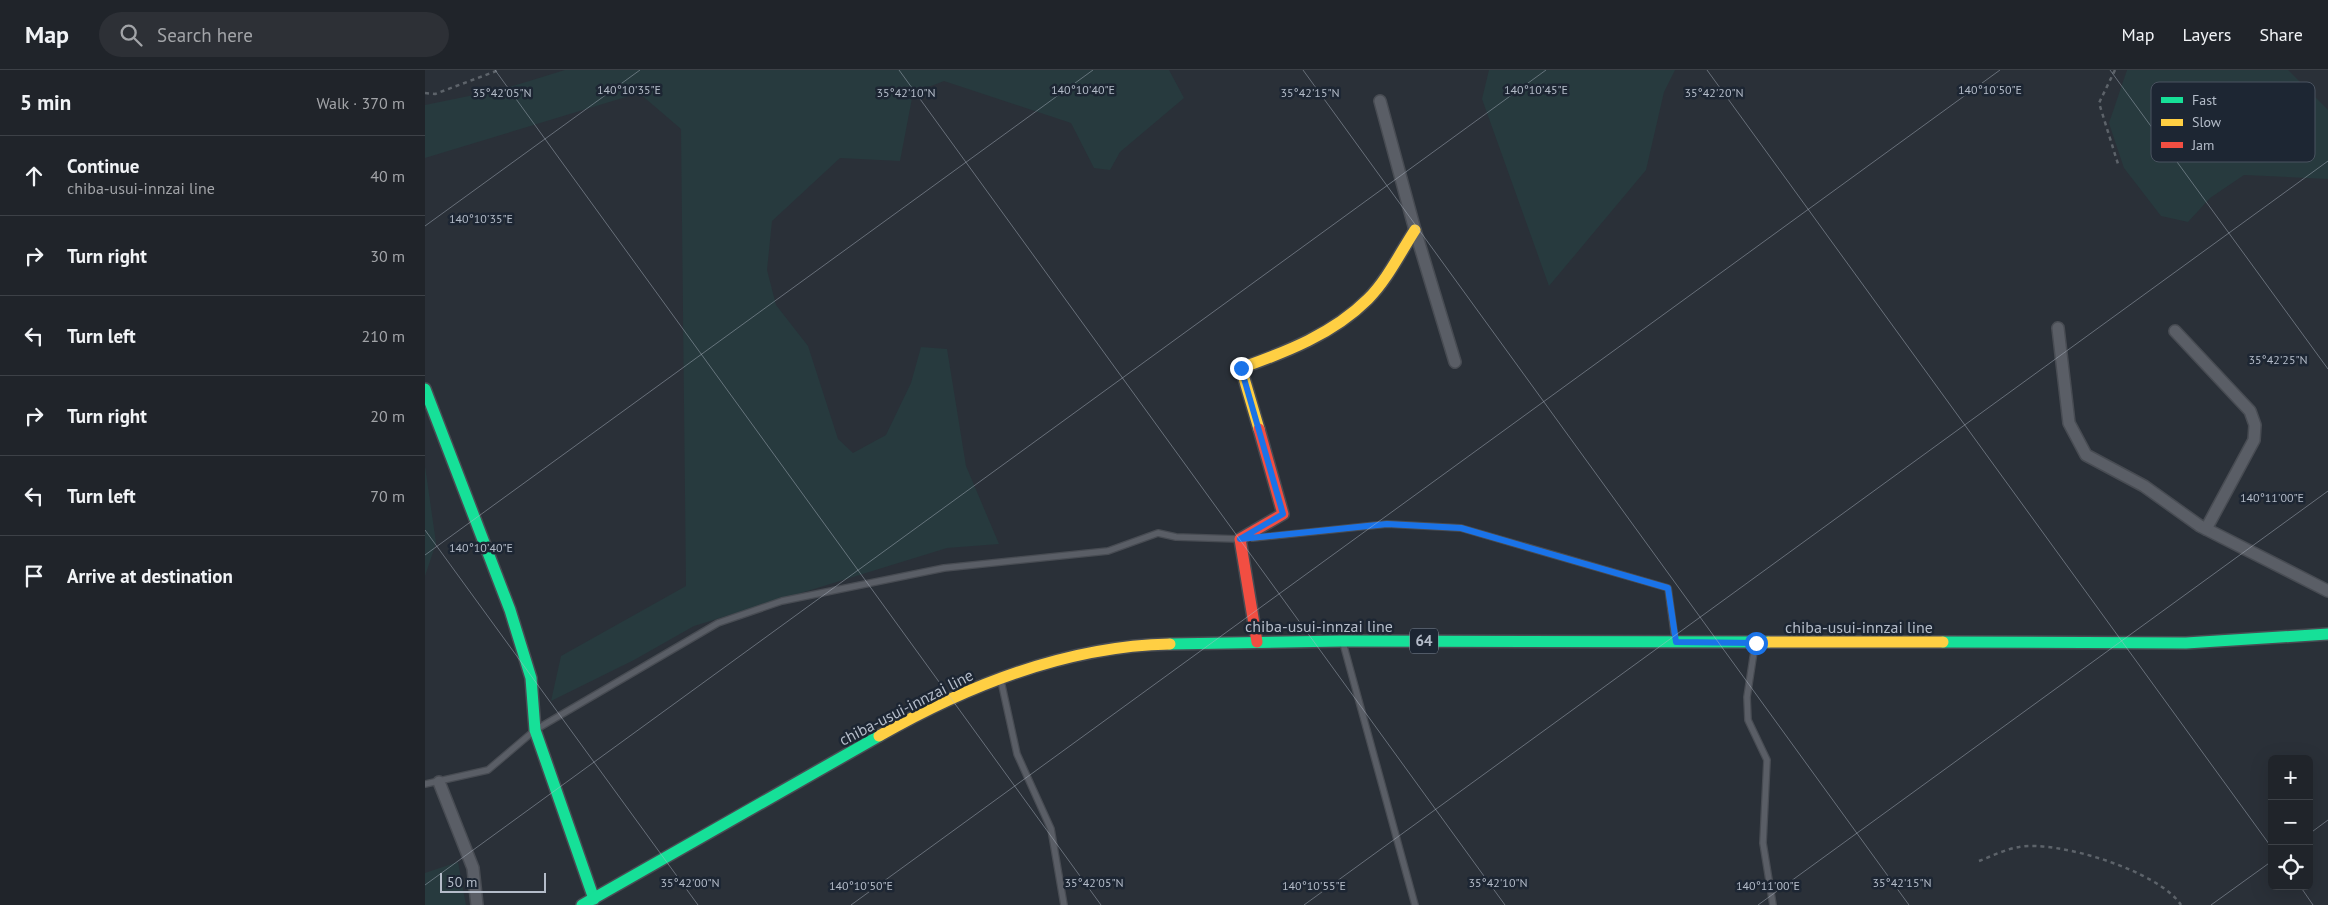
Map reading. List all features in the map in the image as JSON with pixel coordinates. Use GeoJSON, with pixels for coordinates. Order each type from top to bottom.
{"type":"FeatureCollection","features":[{"type":"Feature","properties":{"kind":"main road"},"geometry":{"type":"LineString","coordinates":[[1257,642],[1240,539],[1283,514],[1241,368],[1292,350],[1342,322],[1369,298],[1415,230]]}},
{"type":"Feature","properties":{"kind":"main road"},"geometry":{"type":"LineString","coordinates":[[425,389],[510,610],[531,678],[535,730],[594,898]]}},
{"type":"Feature","properties":{"kind":"main road","name":"chiba-usui-innzai line"},"geometry":{"type":"LineString","coordinates":[[582,905],[889,730],[952,698],[1000,678],[1086,653],[1135,645],[1342,641],[2186,643],[2328,634]]}},
{"type":"Feature","properties":{"kind":"street"},"geometry":{"type":"LineString","coordinates":[[1380,101],[1415,230],[1455,362]]}},
{"type":"Feature","properties":{"kind":"street"},"geometry":{"type":"LineString","coordinates":[[2058,328],[2069,423],[2086,455],[2144,486],[2206,529],[2328,591]]}},
{"type":"Feature","properties":{"kind":"street"},"geometry":{"type":"LineString","coordinates":[[2175,331],[2250,411],[2255,425],[2254,440],[2206,529]]}},
{"type":"Feature","properties":{"kind":"street"},"geometry":{"type":"LineString","coordinates":[[439,782],[473,868],[477,905]]}},
{"type":"Feature","properties":{"kind":"lane"},"geometry":{"type":"LineString","coordinates":[[425,784],[488,770],[535,730],[718,623],[782,601],[944,568],[1108,551],[1158,533],[1176,537],[1240,539],[1387,524],[1461,528],[1668,588],[1676,642]]}},
{"type":"Feature","properties":{"kind":"lane"},"geometry":{"type":"LineString","coordinates":[[1342,641],[1415,905]]}},
{"type":"Feature","properties":{"kind":"lane"},"geometry":{"type":"LineString","coordinates":[[1756,643],[1747,698],[1748,720],[1767,760],[1763,843],[1773,905]]}},
{"type":"Feature","properties":{"kind":"lane"},"geometry":{"type":"LineString","coordinates":[[1000,678],[1017,754],[1051,829],[1064,905]]}},
{"type":"Feature","properties":{"kind":"path"},"geometry":{"type":"LineString","coordinates":[[425,94],[435,94],[499,70]]}},
{"type":"Feature","properties":{"kind":"path"},"geometry":{"type":"LineString","coordinates":[[2115,70],[2099,103],[2118,164]]}},
{"type":"Feature","properties":{"kind":"path"},"geometry":{"type":"LineString","coordinates":[[1979,861],[2019,847],[2048,848],[2101,859],[2144,874],[2176,897],[2181,905]]}},
{"type":"Feature","properties":{"kind":"green space"},"geometry":{"type":"Polygon","coordinates":[[[565,70],[1169,70],[1184,98],[1120,152],[1110,170],[1094,168],[1071,123],[944,81],[913,93],[900,161],[840,158],[772,221],[767,270],[776,305],[808,346],[838,439],[853,453],[886,435],[911,383],[921,347],[947,349],[966,466],[999,544],[947,548],[694,626],[634,660],[551,701],[561,656],[686,586],[681,129],[639,93],[425,158],[425,105],[503,89],[565,70]]]}},
{"type":"Feature","properties":{"kind":"green space"},"geometry":{"type":"Polygon","coordinates":[[[1489,70],[1675,70],[1664,92],[1646,170],[1549,286],[1482,99],[1489,70]]]}},
{"type":"Feature","properties":{"kind":"green space"},"geometry":{"type":"Polygon","coordinates":[[[2127,70],[2288,70],[2300,82],[2151,82],[2151,162],[2315,162],[2315,97],[2328,110],[2328,179],[2244,175],[2210,198],[2188,222],[2161,216],[2124,168],[2109,123],[2127,70]]]}},
{"type":"Feature","properties":{"kind":"green space"},"geometry":{"type":"Polygon","coordinates":[[[425,466],[436,543],[425,576],[425,466]]]}},
{"type":"Feature","properties":{"kind":"green space"},"geometry":{"type":"Polygon","coordinates":[[[458,862],[466,905],[425,905],[425,873],[458,862]]]}},
{"type":"Feature","properties":{"kind":"traffic: fast"},"geometry":{"type":"LineString","coordinates":[[425,389],[510,610],[531,678],[535,730],[594,899]]}},
{"type":"Feature","properties":{"kind":"traffic: fast"},"geometry":{"type":"LineString","coordinates":[[1943,642],[2186,643],[2328,634]]}},
{"type":"Feature","properties":{"kind":"traffic: fast"},"geometry":{"type":"LineString","coordinates":[[1170,644],[1342,641],[1768,642]]}},
{"type":"Feature","properties":{"kind":"traffic: fast"},"geometry":{"type":"LineString","coordinates":[[582,905],[879,736]]}},
{"type":"Feature","properties":{"kind":"traffic: slow"},"geometry":{"type":"LineString","coordinates":[[1259,429],[1241,368],[1308,341],[1340,322],[1354,311],[1375,292],[1415,230]]}},
{"type":"Feature","properties":{"kind":"traffic: slow"},"geometry":{"type":"LineString","coordinates":[[1768,642],[1943,642]]}},
{"type":"Feature","properties":{"kind":"traffic: slow"},"geometry":{"type":"LineString","coordinates":[[879,736],[948,700],[1019,672],[1094,652],[1132,646],[1170,644]]}},
{"type":"Feature","properties":{"kind":"traffic: jam"},"geometry":{"type":"LineString","coordinates":[[1257,642],[1240,539],[1283,514],[1259,429]]}},
{"type":"Feature","properties":{"kind":"route"},"geometry":{"type":"LineString","coordinates":[[1241,368],[1283,514],[1240,539],[1387,524],[1461,528],[1668,588],[1676,642],[1756,643]]}}]}
